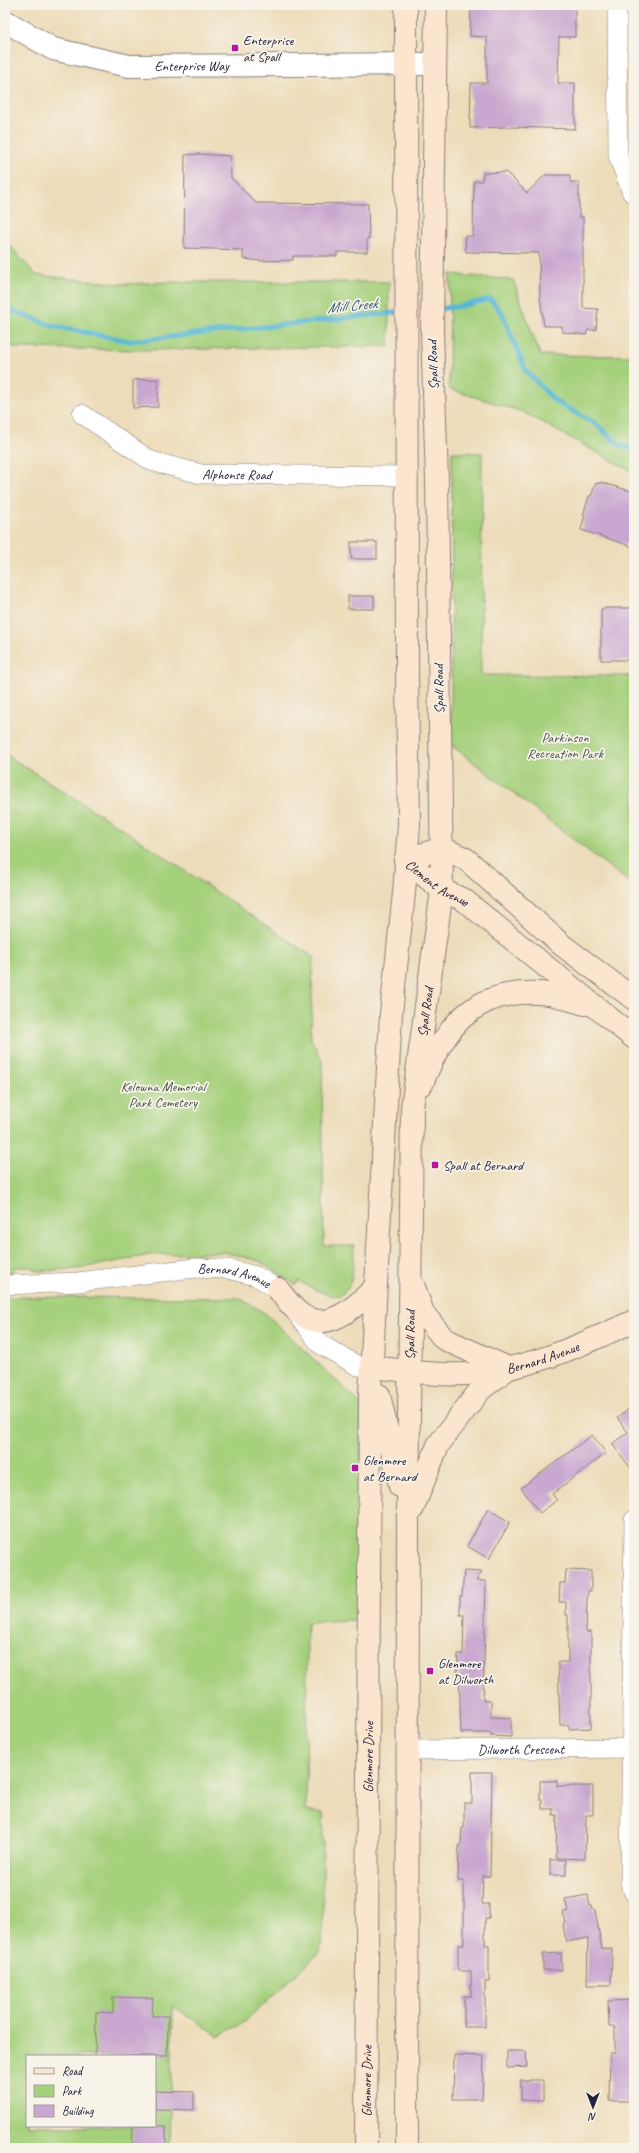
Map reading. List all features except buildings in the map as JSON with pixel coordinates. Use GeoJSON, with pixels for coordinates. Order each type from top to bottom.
{"type":"FeatureCollection","features":[{"type":"Feature","properties":{"kind":"main road","name":"Spall Road"},"geometry":{"type":"LineString","coordinates":[[372,1367],[375,1287],[391,1014],[404,893],[405,860],[409,824],[407,673],[408,476],[406,326],[406,5]]}},
{"type":"Feature","properties":{"kind":"main road","name":"Spall Road"},"geometry":{"type":"LineString","coordinates":[[410,1371],[412,1108],[442,890],[437,480],[432,332],[436,5]]}},
{"type":"Feature","properties":{"kind":"main road","name":"Clement Avenue"},"geometry":{"type":"LineString","coordinates":[[405,860],[442,848],[466,859],[562,945],[634,999]]}},
{"type":"Feature","properties":{"kind":"main road","name":"Clement Avenue"},"geometry":{"type":"LineString","coordinates":[[405,860],[442,890],[464,900],[634,1038]]}},
{"type":"Feature","properties":{"kind":"main road"},"geometry":{"type":"LineString","coordinates":[[412,1108],[426,1072],[451,1029],[460,1018],[487,1000],[519,992],[550,994],[594,1007]]}},
{"type":"Feature","properties":{"kind":"main road"},"geometry":{"type":"LineString","coordinates":[[408,1520],[438,1445],[480,1390],[508,1368],[444,1339],[423,1313],[410,1276]]}},
{"type":"Feature","properties":{"kind":"main road"},"geometry":{"type":"LineString","coordinates":[[278,1289],[299,1313],[317,1321],[339,1317],[357,1306],[375,1287]]}},
{"type":"Feature","properties":{"kind":"main road","name":"Bernard Avenue"},"geometry":{"type":"LineString","coordinates":[[372,1367],[466,1374],[508,1368],[553,1356],[634,1321]]}},
{"type":"Feature","properties":{"kind":"main road"},"geometry":{"type":"LineString","coordinates":[[372,1367],[408,1520]]}},
{"type":"Feature","properties":{"kind":"main road","name":"Glenmore Drive"},"geometry":{"type":"LineString","coordinates":[[366,2148],[370,1393],[372,1367]]}},
{"type":"Feature","properties":{"kind":"main road"},"geometry":{"type":"LineString","coordinates":[[407,2148],[408,1520],[410,1371]]}},
{"type":"Feature","properties":{"kind":"street"},"geometry":{"type":"LineString","coordinates":[[617,5],[618,156],[632,193]]}},
{"type":"Feature","properties":{"kind":"street","name":"Enterprise Way"},"geometry":{"type":"LineString","coordinates":[[5,21],[53,49],[129,66],[405,66],[435,64]]}},
{"type":"Feature","properties":{"kind":"street","name":"Alphonse Road"},"geometry":{"type":"LineString","coordinates":[[82,414],[151,461],[200,474],[408,476]]}},
{"type":"Feature","properties":{"kind":"street","name":"Bernard Avenue"},"geometry":{"type":"LineString","coordinates":[[5,1285],[78,1282],[195,1268],[228,1269],[256,1276],[278,1289],[320,1344],[358,1366],[372,1367]]}},
{"type":"Feature","properties":{"kind":"street"},"geometry":{"type":"LineString","coordinates":[[634,1520],[633,1748],[630,1882],[634,1892]]}},
{"type":"Feature","properties":{"kind":"street","name":"Dilworth Crescent"},"geometry":{"type":"LineString","coordinates":[[408,1750],[633,1748]]}},
{"type":"Feature","properties":{"kind":"green space"},"geometry":{"type":"Polygon","coordinates":[[[5,240],[36,275],[121,284],[168,282],[389,282],[389,346],[140,350],[17,348],[5,344],[5,240]]]}},
{"type":"Feature","properties":{"kind":"green space"},"geometry":{"type":"Polygon","coordinates":[[[450,274],[513,280],[540,355],[634,356],[634,470],[629,470],[523,412],[449,389],[450,274]]]}},
{"type":"Feature","properties":{"kind":"green space","name":"Parkinson Recreation Park"},"geometry":{"type":"Polygon","coordinates":[[[452,452],[482,453],[481,675],[634,676],[634,886],[451,745],[452,452]]]}},
{"type":"Feature","properties":{"kind":"green space","name":"Kelowna Memorial Park Cemetery"},"geometry":{"type":"Polygon","coordinates":[[[5,754],[129,833],[313,957],[311,1039],[322,1060],[324,1246],[354,1246],[352,1276],[349,1286],[344,1293],[337,1295],[328,1294],[315,1290],[299,1281],[296,1285],[259,1261],[224,1252],[150,1255],[77,1269],[39,1271],[30,1267],[13,1267],[13,1272],[5,1275],[5,754]]]}},
{"type":"Feature","properties":{"kind":"green space"},"geometry":{"type":"Polygon","coordinates":[[[14,1297],[239,1298],[266,1314],[361,1404],[361,1612],[356,1620],[307,1622],[306,1811],[323,1813],[323,1929],[320,1952],[246,2021],[218,2036],[173,2006],[170,2148],[5,2148],[5,1299],[14,1297]]]}},
{"type":"Feature","properties":{"kind":"waterway","name":"Mill Creek"},"geometry":{"type":"LineString","coordinates":[[438,309],[461,306],[490,299],[502,313],[526,371],[555,401],[596,424],[621,446],[634,449]]}},
{"type":"Feature","properties":{"kind":"waterway","name":"Mill Creek"},"geometry":{"type":"LineString","coordinates":[[5,308],[53,326],[130,341],[402,312]]}},
{"type":"Feature","properties":{"kind":"place","name":"Enterprise at Spall"},"geometry":{"type":"Point","coordinates":[235,48]}},
{"type":"Feature","properties":{"kind":"place","name":"Spall at Bernard"},"geometry":{"type":"Point","coordinates":[435,1165]}},
{"type":"Feature","properties":{"kind":"place","name":"Glenmore at Bernard"},"geometry":{"type":"Point","coordinates":[355,1468]}},
{"type":"Feature","properties":{"kind":"place","name":"Glenmore at Dilworth"},"geometry":{"type":"Point","coordinates":[430,1671]}}]}
